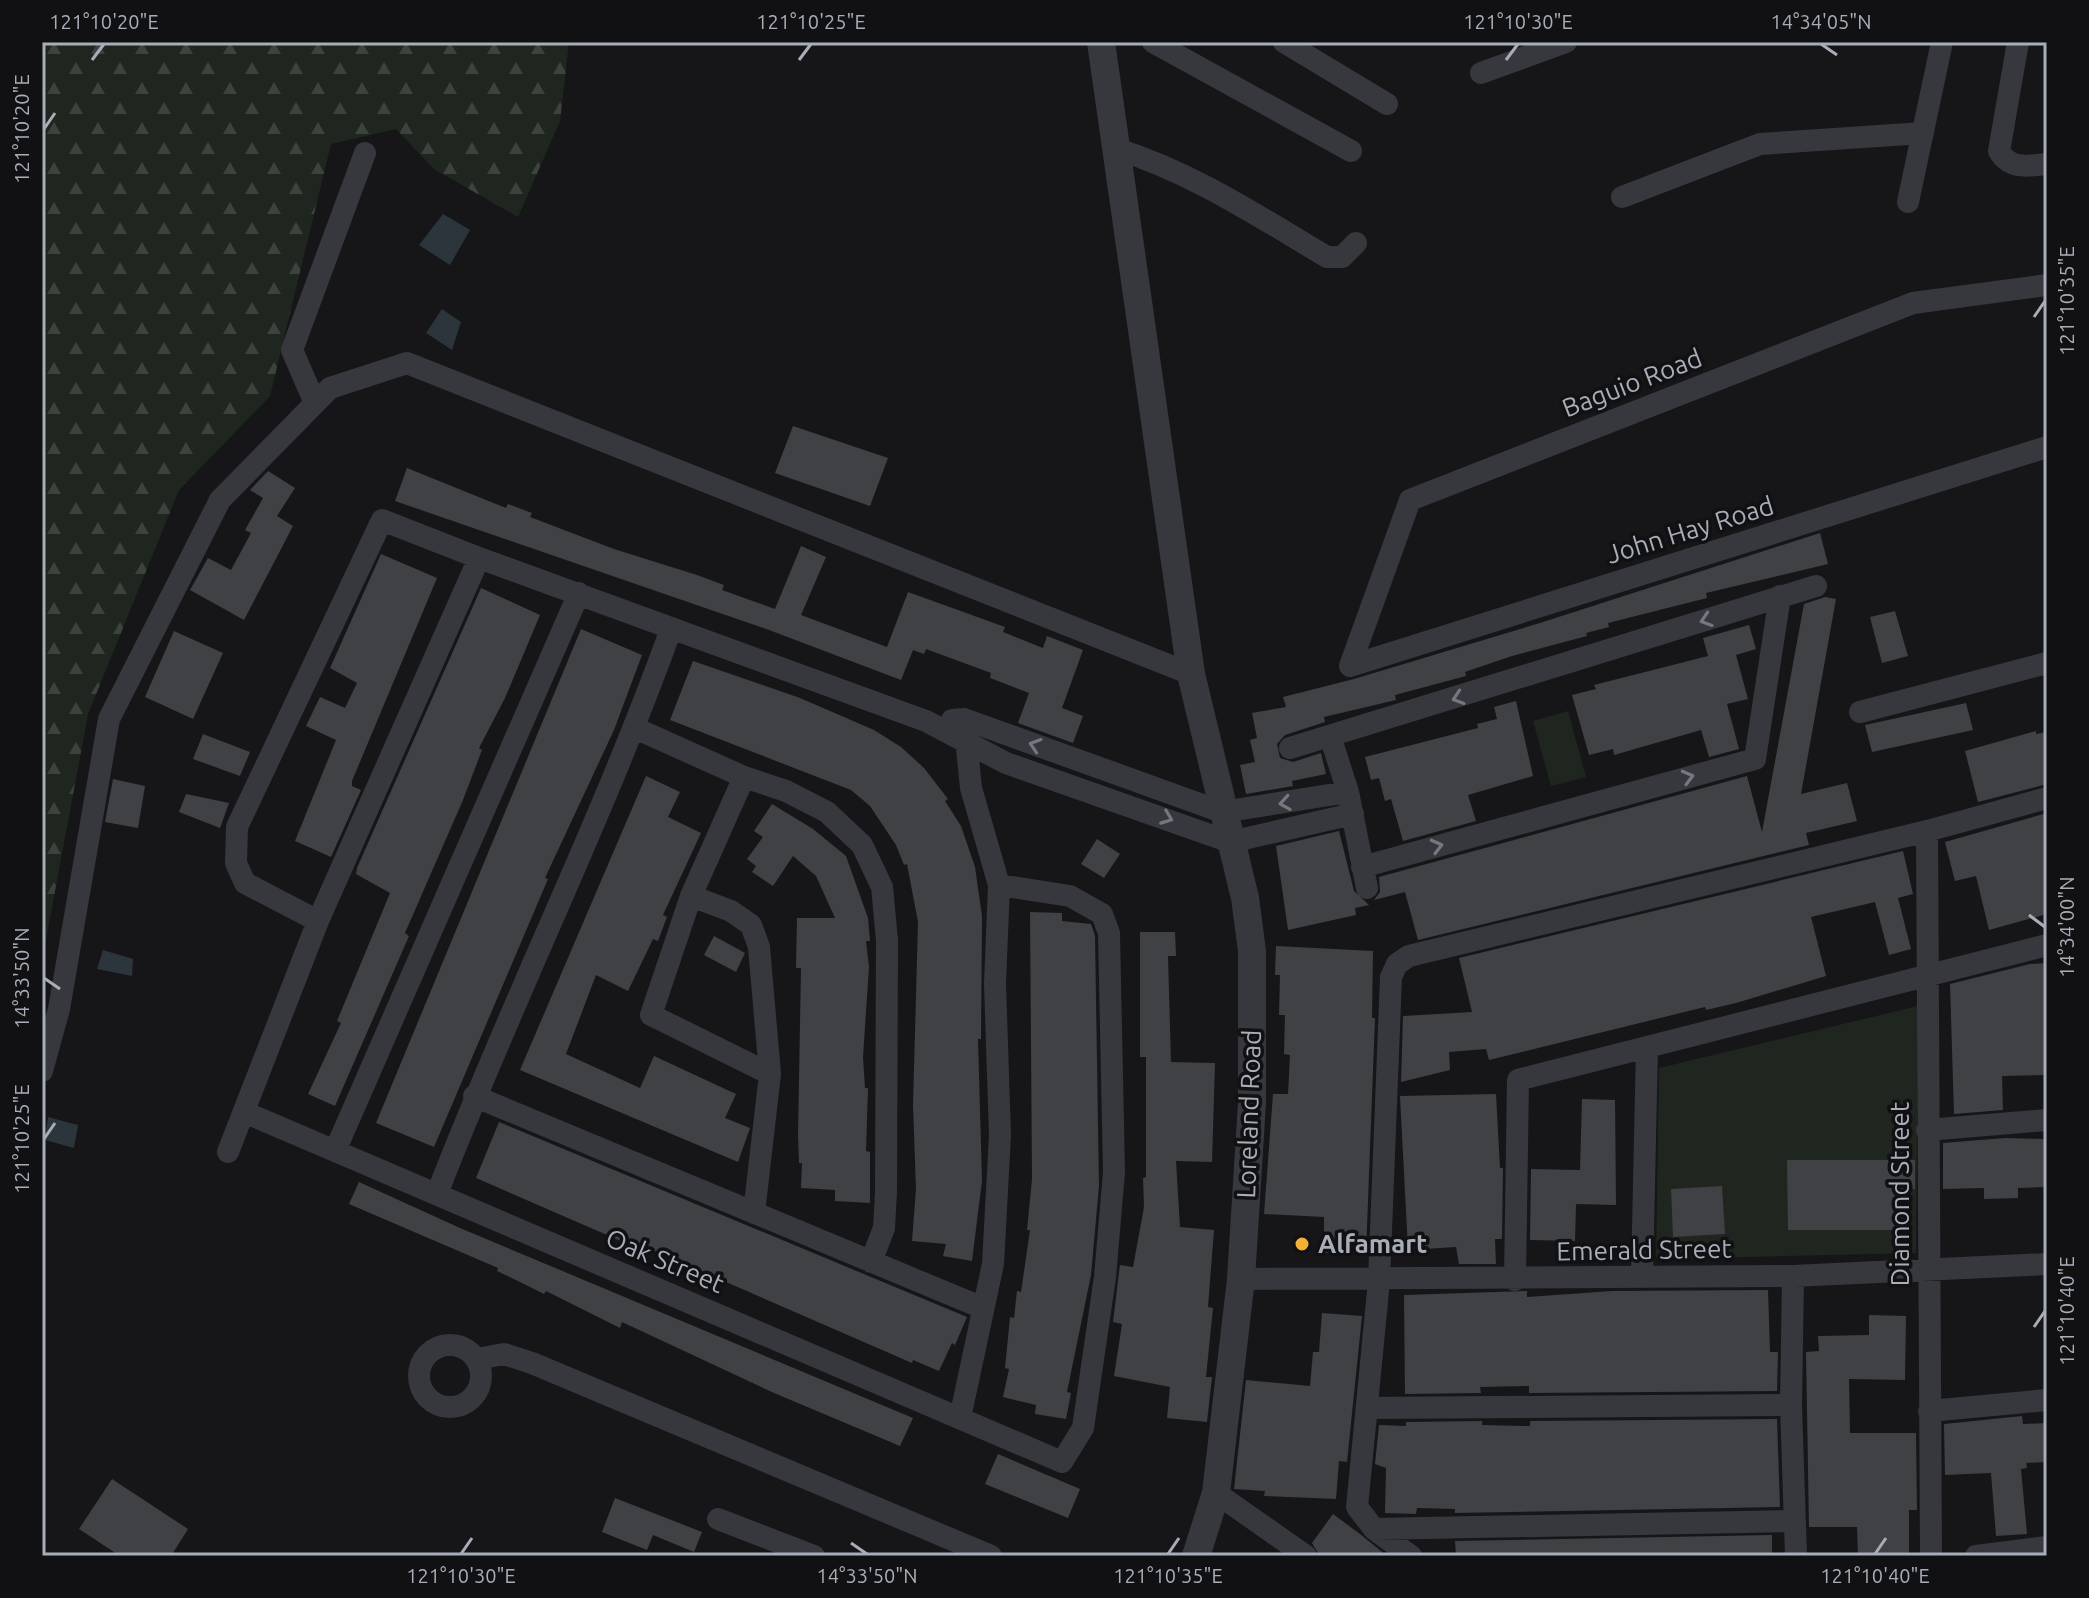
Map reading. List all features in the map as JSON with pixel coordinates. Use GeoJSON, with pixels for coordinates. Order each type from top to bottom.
{"type":"FeatureCollection","features":[{"type":"Feature","properties":{"kind":"street","name":"Loreland Road"},"geometry":{"type":"LineString","coordinates":[[1101,42],[1191,674],[1245,898],[1252,951],[1252,1103],[1241,1279],[1216,1493],[1196,1556]]}},
{"type":"Feature","properties":{"kind":"street"},"geometry":{"type":"LineString","coordinates":[[1153,42],[1351,151]]}},
{"type":"Feature","properties":{"kind":"street"},"geometry":{"type":"LineString","coordinates":[[1284,42],[1387,104]]}},
{"type":"Feature","properties":{"kind":"street"},"geometry":{"type":"LineString","coordinates":[[1481,73],[1537,47],[1566,42]]}},
{"type":"Feature","properties":{"kind":"street"},"geometry":{"type":"LineString","coordinates":[[1908,202],[1942,42]]}},
{"type":"Feature","properties":{"kind":"street"},"geometry":{"type":"LineString","coordinates":[[2018,42],[1999,151],[2004,160],[2015,166],[2047,164]]}},
{"type":"Feature","properties":{"kind":"street"},"geometry":{"type":"LineString","coordinates":[[1622,197],[1760,144],[1923,133]]}},
{"type":"Feature","properties":{"kind":"street"},"geometry":{"type":"LineString","coordinates":[[1117,149],[1157,161],[1202,182],[1327,257],[1342,257],[1356,243]]}},
{"type":"Feature","properties":{"kind":"street"},"geometry":{"type":"LineString","coordinates":[[315,403],[292,350],[365,153]]}},
{"type":"Feature","properties":{"kind":"street","name":"Baguio Road"},"geometry":{"type":"LineString","coordinates":[[1350,666],[1410,500],[1913,303],[2047,285]]}},
{"type":"Feature","properties":{"kind":"street"},"geometry":{"type":"LineString","coordinates":[[42,1071],[59,1009],[109,719],[220,500],[330,388],[407,363],[1191,674]]}},
{"type":"Feature","properties":{"kind":"street","name":"John Hay Road"},"geometry":{"type":"LineString","coordinates":[[1350,666],[2047,447]]}},
{"type":"Feature","properties":{"kind":"street"},"geometry":{"type":"LineString","coordinates":[[318,921],[245,883],[236,863],[237,827],[382,520],[926,721],[1006,763],[1230,842],[1351,803]]}},
{"type":"Feature","properties":{"kind":"street"},"geometry":{"type":"LineString","coordinates":[[228,1152],[318,921],[479,558]]}},
{"type":"Feature","properties":{"kind":"street"},"geometry":{"type":"LineString","coordinates":[[1290,748],[1331,739],[1816,586]]}},
{"type":"Feature","properties":{"kind":"street"},"geometry":{"type":"LineString","coordinates":[[335,1151],[579,593]]}},
{"type":"Feature","properties":{"kind":"street"},"geometry":{"type":"LineString","coordinates":[[1331,739],[1351,803],[1364,877],[1755,759],[1780,596]]}},
{"type":"Feature","properties":{"kind":"street"},"geometry":{"type":"LineString","coordinates":[[437,1194],[474,1096],[635,728],[671,629]]}},
{"type":"Feature","properties":{"kind":"street"},"geometry":{"type":"LineString","coordinates":[[1860,712],[2047,663]]}},
{"type":"Feature","properties":{"kind":"street"},"geometry":{"type":"LineString","coordinates":[[926,721],[964,719],[1222,812],[1351,803]]}},
{"type":"Feature","properties":{"kind":"street"},"geometry":{"type":"LineString","coordinates":[[960,1418],[993,1264],[1000,1135],[995,984],[999,885],[971,788],[964,719]]}},
{"type":"Feature","properties":{"kind":"street"},"geometry":{"type":"LineString","coordinates":[[635,728],[744,777],[786,791],[827,812],[862,845],[882,887],[887,940],[886,1192],[884,1228],[871,1262]]}},
{"type":"Feature","properties":{"kind":"street"},"geometry":{"type":"LineString","coordinates":[[744,777],[691,896],[651,1015],[770,1074]]}},
{"type":"Feature","properties":{"kind":"street"},"geometry":{"type":"LineString","coordinates":[[1411,1556],[1374,1529],[1357,1507],[1379,1281],[1391,977],[1397,964],[1409,956],[1927,831],[2047,798]]}},
{"type":"Feature","properties":{"kind":"street","name":"Diamond Street"},"geometry":{"type":"LineString","coordinates":[[1927,831],[1927,1271],[1931,1556]]}},
{"type":"Feature","properties":{"kind":"street","name":"Oak Street"},"geometry":{"type":"LineString","coordinates":[[244,1112],[1062,1462],[1083,1428],[1106,1262],[1114,1172],[1109,933],[1102,914],[1070,896],[999,885]]}},
{"type":"Feature","properties":{"kind":"street"},"geometry":{"type":"LineString","coordinates":[[691,896],[731,911],[751,925],[759,947],[770,1074],[754,1213]]}},
{"type":"Feature","properties":{"kind":"street"},"geometry":{"type":"LineString","coordinates":[[1515,1280],[1518,1080],[2047,945]]}},
{"type":"Feature","properties":{"kind":"street"},"geometry":{"type":"LineString","coordinates":[[1642,1276],[1647,1047]]}},
{"type":"Feature","properties":{"kind":"street"},"geometry":{"type":"LineString","coordinates":[[474,1096],[983,1308]]}},
{"type":"Feature","properties":{"kind":"street"},"geometry":{"type":"LineString","coordinates":[[1927,1130],[2047,1120]]}},
{"type":"Feature","properties":{"kind":"street","name":"Emerald Street"},"geometry":{"type":"LineString","coordinates":[[1241,1279],[1379,1281],[1793,1276],[2047,1264]]}},
{"type":"Feature","properties":{"kind":"street"},"geometry":{"type":"LineString","coordinates":[[1793,1276],[1791,1405],[1796,1556]]}},
{"type":"Feature","properties":{"kind":"street"},"geometry":{"type":"LineString","coordinates":[[477,1359],[504,1354],[532,1363],[991,1556]]}},
{"type":"Feature","properties":{"kind":"street"},"geometry":{"type":"LineString","coordinates":[[1929,1411],[2047,1400]]}},
{"type":"Feature","properties":{"kind":"street"},"geometry":{"type":"LineString","coordinates":[[1367,1408],[1791,1405]]}},
{"type":"Feature","properties":{"kind":"street"},"geometry":{"type":"LineString","coordinates":[[1216,1493],[1306,1556]]}},
{"type":"Feature","properties":{"kind":"street"},"geometry":{"type":"LineString","coordinates":[[718,1519],[814,1556]]}},
{"type":"Feature","properties":{"kind":"street"},"geometry":{"type":"LineString","coordinates":[[1374,1529],[1794,1521]]}},
{"type":"Feature","properties":{"kind":"street"},"geometry":{"type":"LineString","coordinates":[[1976,1556],[2035,1551]]}},
{"type":"Feature","properties":{"kind":"green space"},"geometry":{"type":"Polygon","coordinates":[[[42,42],[569,42],[560,121],[518,217],[434,169],[396,129],[331,144],[270,396],[179,490],[88,714],[42,961],[42,42]]]}},
{"type":"Feature","properties":{"kind":"green space"},"geometry":{"type":"Polygon","coordinates":[[[1568,711],[1586,777],[1551,786],[1533,721],[1568,711]]]}},
{"type":"Feature","properties":{"kind":"green space"},"geometry":{"type":"Polygon","coordinates":[[[1918,1006],[1916,1253],[1656,1259],[1659,1068],[1918,1006]]]}},
{"type":"Feature","properties":{"kind":"shaded area"},"geometry":{"type":"Polygon","coordinates":[[[443,214],[470,230],[450,265],[419,245],[443,214]]]}},
{"type":"Feature","properties":{"kind":"shaded area"},"geometry":{"type":"Polygon","coordinates":[[[442,309],[461,322],[452,350],[426,333],[442,309]]]}},
{"type":"Feature","properties":{"kind":"shaded area"},"geometry":{"type":"Polygon","coordinates":[[[103,950],[133,959],[132,976],[97,969],[103,950]]]}},
{"type":"Feature","properties":{"kind":"shaded area"},"geometry":{"type":"Polygon","coordinates":[[[48,1117],[78,1125],[74,1148],[45,1140],[48,1117]]]}},
{"type":"Feature","properties":{"kind":"building"},"geometry":{"type":"Polygon","coordinates":[[[793,426],[888,458],[870,506],[775,473],[793,426]]]}},
{"type":"Feature","properties":{"kind":"building"},"geometry":{"type":"Polygon","coordinates":[[[407,468],[506,508],[508,504],[532,513],[530,517],[614,549],[724,585],[722,590],[775,609],[801,546],[826,557],[801,615],[887,647],[908,592],[1005,627],[1003,632],[1043,648],[1047,636],[1083,650],[1062,708],[1083,716],[1073,743],[1018,723],[1029,693],[990,678],[991,673],[926,649],[924,654],[913,650],[901,680],[769,630],[395,501],[407,468]]]}},
{"type":"Feature","properties":{"kind":"building"},"geometry":{"type":"Polygon","coordinates":[[[268,471],[295,488],[277,516],[293,526],[244,620],[190,590],[208,558],[231,570],[251,533],[245,530],[263,498],[250,490],[268,471]]]}},
{"type":"Feature","properties":{"kind":"building"},"geometry":{"type":"Polygon","coordinates":[[[1820,533],[1828,564],[1706,593],[1707,598],[1608,623],[1609,627],[1586,633],[1587,636],[1512,656],[1465,672],[1466,676],[1395,695],[1396,700],[1324,717],[1325,722],[1285,735],[1277,744],[1280,758],[1293,762],[1321,753],[1326,774],[1292,781],[1293,786],[1246,794],[1240,765],[1255,762],[1250,740],[1257,738],[1252,713],[1286,707],[1283,697],[1543,622],[1820,533]]]}},
{"type":"Feature","properties":{"kind":"building"},"geometry":{"type":"Polygon","coordinates":[[[381,554],[437,578],[352,781],[352,786],[361,790],[331,857],[295,841],[336,740],[306,726],[320,697],[345,708],[357,683],[330,668],[381,554]]]}},
{"type":"Feature","properties":{"kind":"building"},"geometry":{"type":"Polygon","coordinates":[[[481,588],[540,615],[505,698],[479,748],[482,750],[463,800],[405,933],[409,936],[335,1106],[308,1094],[341,1023],[337,1021],[390,893],[356,874],[357,868],[481,588]]]}},
{"type":"Feature","properties":{"kind":"building"},"geometry":{"type":"Polygon","coordinates":[[[1825,597],[1836,599],[1801,794],[1847,783],[1857,821],[1806,833],[1809,845],[1418,940],[1405,892],[1374,900],[1380,892],[1379,877],[1747,776],[1762,832],[1804,604],[1825,597]]]}},
{"type":"Feature","properties":{"kind":"building"},"geometry":{"type":"Polygon","coordinates":[[[1895,611],[1908,656],[1882,663],[1870,617],[1895,611]]]}},
{"type":"Feature","properties":{"kind":"building"},"geometry":{"type":"Polygon","coordinates":[[[1749,625],[1756,649],[1736,655],[1748,699],[1727,704],[1739,749],[1709,757],[1701,730],[1614,755],[1613,749],[1589,755],[1572,695],[1596,689],[1594,685],[1708,656],[1703,638],[1749,625]]]}},
{"type":"Feature","properties":{"kind":"building"},"geometry":{"type":"Polygon","coordinates":[[[581,629],[642,655],[614,730],[545,878],[548,879],[434,1147],[376,1123],[581,629]]]}},
{"type":"Feature","properties":{"kind":"building"},"geometry":{"type":"Polygon","coordinates":[[[174,631],[223,653],[193,719],[145,697],[174,631]]]}},
{"type":"Feature","properties":{"kind":"building"},"geometry":{"type":"Polygon","coordinates":[[[693,661],[800,698],[874,730],[901,747],[924,768],[948,799],[945,801],[961,826],[975,867],[982,916],[981,1039],[978,1039],[982,1181],[972,1261],[943,1256],[946,1244],[912,1241],[916,1189],[913,1105],[918,922],[907,864],[904,865],[896,845],[870,806],[851,790],[670,720],[693,661]]]}},
{"type":"Feature","properties":{"kind":"building"},"geometry":{"type":"Polygon","coordinates":[[[1516,701],[1533,776],[1468,795],[1476,821],[1403,841],[1391,799],[1385,801],[1379,778],[1371,780],[1365,757],[1478,728],[1477,724],[1497,719],[1494,707],[1516,701]]]}},
{"type":"Feature","properties":{"kind":"building"},"geometry":{"type":"Polygon","coordinates":[[[1966,703],[1973,730],[1872,752],[1865,725],[1966,703]]]}},
{"type":"Feature","properties":{"kind":"building"},"geometry":{"type":"Polygon","coordinates":[[[2036,731],[2036,734],[2047,732],[2047,784],[1978,802],[1965,751],[2036,731]]]}},
{"type":"Feature","properties":{"kind":"building"},"geometry":{"type":"Polygon","coordinates":[[[203,734],[250,752],[240,776],[193,759],[203,734]]]}},
{"type":"Feature","properties":{"kind":"building"},"geometry":{"type":"Polygon","coordinates":[[[646,776],[680,792],[668,817],[701,833],[663,915],[667,917],[658,941],[653,939],[628,991],[596,975],[566,1054],[640,1088],[654,1056],[736,1094],[725,1118],[750,1128],[738,1162],[520,1070],[646,776]]]}},
{"type":"Feature","properties":{"kind":"building"},"geometry":{"type":"Polygon","coordinates":[[[113,779],[145,786],[138,828],[105,822],[113,779]]]}},
{"type":"Feature","properties":{"kind":"building"},"geometry":{"type":"Polygon","coordinates":[[[186,794],[229,803],[220,828],[179,812],[186,794]]]}},
{"type":"Feature","properties":{"kind":"building"},"geometry":{"type":"Polygon","coordinates":[[[772,804],[813,829],[846,856],[868,918],[870,941],[866,941],[869,967],[863,1057],[865,1088],[868,1088],[866,1151],[870,1152],[870,1203],[835,1201],[835,1190],[801,1188],[802,1163],[799,1163],[798,1135],[801,968],[796,968],[797,918],[835,918],[816,876],[793,856],[773,886],[752,872],[756,866],[747,859],[763,837],[754,831],[772,804]]]}},
{"type":"Feature","properties":{"kind":"building"},"geometry":{"type":"Polygon","coordinates":[[[2047,813],[2047,914],[1989,930],[1976,876],[1955,881],[1945,842],[2047,813]]]}},
{"type":"Feature","properties":{"kind":"building"},"geometry":{"type":"Polygon","coordinates":[[[1339,831],[1354,891],[1369,905],[1355,908],[1356,915],[1288,930],[1276,846],[1339,831]]]}},
{"type":"Feature","properties":{"kind":"building"},"geometry":{"type":"Polygon","coordinates":[[[1097,839],[1120,854],[1104,878],[1081,864],[1097,839]]]}},
{"type":"Feature","properties":{"kind":"building"},"geometry":{"type":"Polygon","coordinates":[[[1903,851],[1913,894],[1898,898],[1911,949],[1889,955],[1875,902],[1811,917],[1826,976],[1736,1003],[1706,1010],[1705,1007],[1489,1060],[1486,1049],[1449,1052],[1450,1070],[1401,1082],[1403,1016],[1472,1012],[1459,958],[1903,851]]]}},
{"type":"Feature","properties":{"kind":"building"},"geometry":{"type":"Polygon","coordinates":[[[1030,912],[1062,913],[1062,921],[1091,924],[1095,936],[1099,1186],[1091,1275],[1067,1392],[1071,1393],[1066,1419],[1035,1414],[1036,1405],[1003,1397],[1009,1369],[1005,1368],[1010,1317],[1014,1318],[1017,1291],[1021,1292],[1030,1230],[1027,1230],[1032,1179],[1030,912]]]}},
{"type":"Feature","properties":{"kind":"building"},"geometry":{"type":"Polygon","coordinates":[[[1140,932],[1175,932],[1176,956],[1168,956],[1171,1062],[1215,1063],[1212,1162],[1176,1161],[1180,1227],[1214,1230],[1208,1307],[1213,1308],[1206,1377],[1212,1377],[1207,1422],[1167,1418],[1170,1387],[1114,1376],[1122,1324],[1113,1322],[1120,1265],[1133,1267],[1144,1207],[1143,1178],[1146,1177],[1146,1057],[1140,1057],[1140,932]]]}},
{"type":"Feature","properties":{"kind":"building"},"geometry":{"type":"Polygon","coordinates":[[[714,936],[745,953],[736,972],[704,955],[714,936]]]}},
{"type":"Feature","properties":{"kind":"building"},"geometry":{"type":"Polygon","coordinates":[[[1276,946],[1373,951],[1372,1018],[1375,1018],[1366,1253],[1324,1253],[1324,1217],[1264,1214],[1273,1094],[1288,1094],[1290,1055],[1284,1054],[1285,1015],[1279,1015],[1280,975],[1275,975],[1276,946]]]}},
{"type":"Feature","properties":{"kind":"building"},"geometry":{"type":"Polygon","coordinates":[[[2047,963],[2047,1075],[2002,1076],[2003,1110],[1954,1114],[1950,984],[2030,964],[2047,963]]]}},
{"type":"Feature","properties":{"kind":"building"},"geometry":{"type":"Polygon","coordinates":[[[1496,1094],[1500,1168],[1503,1168],[1502,1239],[1495,1239],[1496,1264],[1459,1264],[1456,1247],[1408,1250],[1400,1096],[1496,1094]]]}},
{"type":"Feature","properties":{"kind":"building"},"geometry":{"type":"Polygon","coordinates":[[[1582,1099],[1615,1100],[1616,1205],[1576,1204],[1575,1241],[1530,1240],[1531,1169],[1580,1170],[1582,1099]]]}},
{"type":"Feature","properties":{"kind":"building"},"geometry":{"type":"Polygon","coordinates":[[[499,1122],[967,1317],[955,1345],[952,1343],[939,1371],[913,1360],[912,1363],[625,1238],[623,1242],[476,1178],[499,1122]]]}},
{"type":"Feature","properties":{"kind":"building"},"geometry":{"type":"Polygon","coordinates":[[[2005,1138],[2047,1139],[2047,1187],[2018,1188],[2018,1198],[1984,1199],[1984,1188],[1943,1189],[1943,1143],[2005,1138]]]}},
{"type":"Feature","properties":{"kind":"building"},"geometry":{"type":"Polygon","coordinates":[[[1787,1160],[1915,1160],[1915,1189],[1900,1190],[1900,1230],[1788,1230],[1787,1160]]]}},
{"type":"Feature","properties":{"kind":"building"},"geometry":{"type":"Polygon","coordinates":[[[359,1182],[460,1228],[913,1418],[900,1446],[774,1393],[622,1322],[620,1328],[546,1291],[544,1294],[497,1271],[498,1268],[349,1204],[359,1182]]]}},
{"type":"Feature","properties":{"kind":"building"},"geometry":{"type":"Polygon","coordinates":[[[1722,1186],[1725,1234],[1673,1237],[1671,1189],[1722,1186]]]}},
{"type":"Feature","properties":{"kind":"building"},"geometry":{"type":"Polygon","coordinates":[[[1768,1290],[1770,1352],[1778,1352],[1777,1391],[1529,1393],[1529,1386],[1480,1387],[1481,1393],[1405,1394],[1404,1295],[1527,1291],[1527,1297],[1612,1291],[1768,1290]]]}},
{"type":"Feature","properties":{"kind":"building"},"geometry":{"type":"Polygon","coordinates":[[[1322,1313],[1362,1316],[1347,1462],[1339,1461],[1336,1499],[1264,1496],[1265,1491],[1234,1489],[1246,1380],[1310,1386],[1313,1352],[1319,1352],[1322,1313]]]}},
{"type":"Feature","properties":{"kind":"building"},"geometry":{"type":"Polygon","coordinates":[[[1869,1315],[1906,1316],[1905,1380],[1849,1379],[1850,1433],[1916,1433],[1917,1510],[1909,1510],[1909,1556],[1858,1556],[1857,1527],[1809,1527],[1806,1352],[1819,1351],[1818,1336],[1869,1335],[1869,1315]]]}},
{"type":"Feature","properties":{"kind":"building"},"geometry":{"type":"Polygon","coordinates":[[[2022,1416],[2023,1424],[2047,1423],[2047,1462],[2026,1463],[2027,1468],[2021,1469],[2027,1534],[1996,1536],[1991,1473],[1945,1475],[1944,1424],[2022,1416]]]}},
{"type":"Feature","properties":{"kind":"building"},"geometry":{"type":"Polygon","coordinates":[[[1777,1419],[1780,1507],[1455,1513],[1455,1509],[1417,1508],[1416,1514],[1385,1513],[1386,1468],[1375,1464],[1379,1425],[1482,1421],[1482,1425],[1530,1426],[1530,1421],[1777,1419]]]}},
{"type":"Feature","properties":{"kind":"building"},"geometry":{"type":"Polygon","coordinates":[[[998,1454],[1080,1489],[1068,1518],[985,1484],[998,1454]]]}},
{"type":"Feature","properties":{"kind":"building"},"geometry":{"type":"Polygon","coordinates":[[[112,1479],[188,1529],[171,1556],[120,1556],[79,1529],[112,1479]]]}},
{"type":"Feature","properties":{"kind":"building"},"geometry":{"type":"Polygon","coordinates":[[[615,1498],[702,1532],[694,1552],[653,1535],[647,1550],[602,1532],[615,1498]]]}},
{"type":"Feature","properties":{"kind":"building"},"geometry":{"type":"Polygon","coordinates":[[[1333,1514],[1387,1556],[1320,1556],[1312,1543],[1333,1514]]]}},
{"type":"Feature","properties":{"kind":"building"},"geometry":{"type":"Polygon","coordinates":[[[1772,1535],[1772,1556],[1456,1556],[1455,1541],[1772,1535]]]}},
{"type":"Feature","properties":{"kind":"place","name":"Alfamart"},"geometry":{"type":"Point","coordinates":[1302,1244]}}]}
